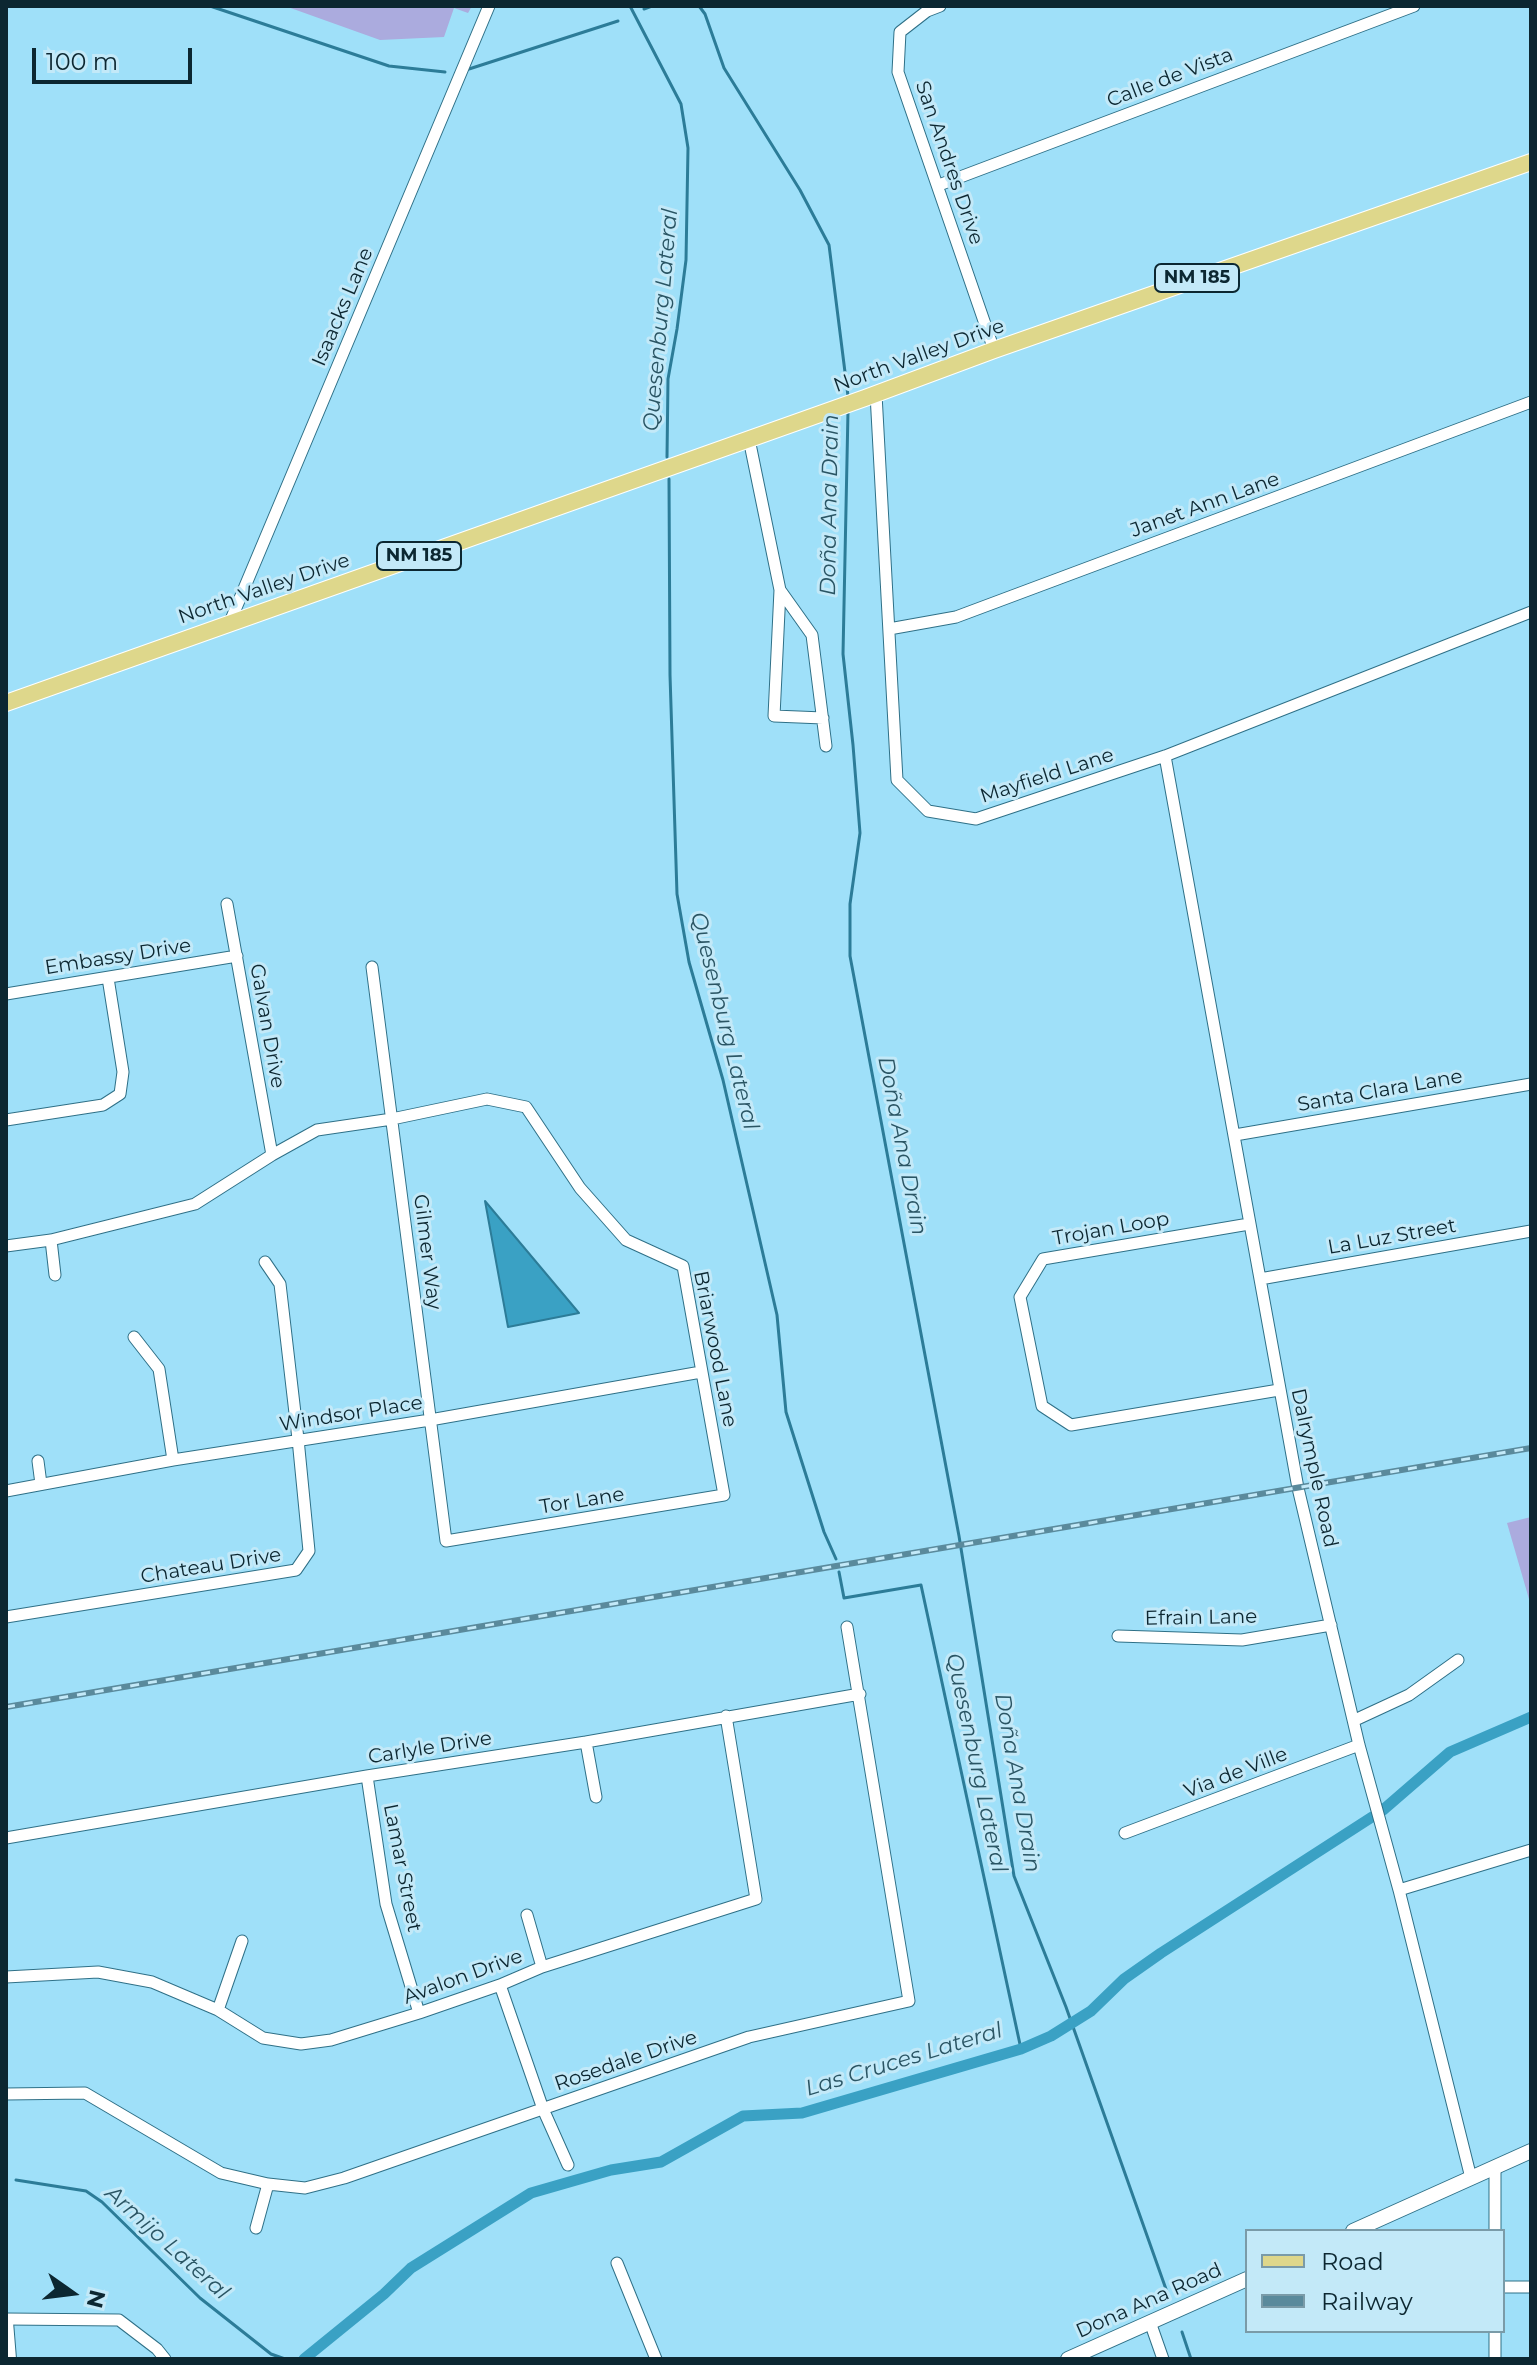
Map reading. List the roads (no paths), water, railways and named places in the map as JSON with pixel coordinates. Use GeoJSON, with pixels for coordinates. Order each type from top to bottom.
{"type":"FeatureCollection","features":[{"type":"Feature","properties":{"kind":"main road","name":"North Valley Drive"},"geometry":{"type":"LineString","coordinates":[[6,703],[1531,162]]}},
{"type":"Feature","properties":{"kind":"street","name":"Isaacks Lane"},"geometry":{"type":"LineString","coordinates":[[230,622],[489,6]]}},
{"type":"Feature","properties":{"kind":"street","name":"San Andres Drive"},"geometry":{"type":"LineString","coordinates":[[940,6],[927,11],[900,32],[898,72],[994,350]]}},
{"type":"Feature","properties":{"kind":"street","name":"Calle de Vista"},"geometry":{"type":"LineString","coordinates":[[939,185],[1414,6]]}},
{"type":"Feature","properties":{"kind":"street","name":"Mayfield Lane"},"geometry":{"type":"LineString","coordinates":[[870,396],[889,629],[897,780],[928,811],[976,819],[1165,756],[1531,612]]}},
{"type":"Feature","properties":{"kind":"street","name":"Janet Ann Lane"},"geometry":{"type":"LineString","coordinates":[[889,629],[956,617],[1531,402]]}},
{"type":"Feature","properties":{"kind":"street"},"geometry":{"type":"LineString","coordinates":[[749,439],[780,590],[774,716],[823,718]]}},
{"type":"Feature","properties":{"kind":"street"},"geometry":{"type":"LineString","coordinates":[[780,590],[812,635],[826,746]]}},
{"type":"Feature","properties":{"kind":"street","name":"Dalrymple Road"},"geometry":{"type":"LineString","coordinates":[[1165,756],[1300,1497],[1359,1745],[1399,1890],[1471,2178]]}},
{"type":"Feature","properties":{"kind":"street","name":"Galvan Drive"},"geometry":{"type":"LineString","coordinates":[[227,904],[272,1155]]}},
{"type":"Feature","properties":{"kind":"street","name":"Embassy Drive"},"geometry":{"type":"LineString","coordinates":[[6,994],[237,956]]}},
{"type":"Feature","properties":{"kind":"street","name":"Gilmer Way"},"geometry":{"type":"LineString","coordinates":[[372,967],[446,1541]]}},
{"type":"Feature","properties":{"kind":"street"},"geometry":{"type":"LineString","coordinates":[[6,1120],[103,1105],[120,1094],[123,1072],[108,978]]}},
{"type":"Feature","properties":{"kind":"street","name":"Santa Clara Lane"},"geometry":{"type":"LineString","coordinates":[[1235,1135],[1531,1084]]}},
{"type":"Feature","properties":{"kind":"street","name":"Briarwood Lane"},"geometry":{"type":"LineString","coordinates":[[6,1246],[51,1240],[195,1204],[317,1130],[392,1119],[487,1099],[526,1107],[580,1188],[626,1240],[683,1266],[724,1495]]}},
{"type":"Feature","properties":{"kind":"street","name":"Trojan Loop"},"geometry":{"type":"LineString","coordinates":[[1249,1224],[1043,1259],[1020,1297],[1042,1406],[1071,1425],[1279,1390]]}},
{"type":"Feature","properties":{"kind":"street","name":"La Luz Street"},"geometry":{"type":"LineString","coordinates":[[1260,1279],[1531,1231]]}},
{"type":"Feature","properties":{"kind":"street"},"geometry":{"type":"LineString","coordinates":[[51,1240],[55,1275]]}},
{"type":"Feature","properties":{"kind":"street","name":"Chateau Drive"},"geometry":{"type":"LineString","coordinates":[[6,1617],[296,1570],[309,1551],[298,1439],[280,1284],[265,1262]]}},
{"type":"Feature","properties":{"kind":"street"},"geometry":{"type":"LineString","coordinates":[[134,1337],[159,1369],[173,1460]]}},
{"type":"Feature","properties":{"kind":"street","name":"Windsor Place"},"geometry":{"type":"LineString","coordinates":[[6,1491],[701,1372]]}},
{"type":"Feature","properties":{"kind":"street"},"geometry":{"type":"LineString","coordinates":[[38,1461],[41,1484]]}},
{"type":"Feature","properties":{"kind":"street","name":"Tor Lane"},"geometry":{"type":"LineString","coordinates":[[446,1541],[724,1495]]}},
{"type":"Feature","properties":{"kind":"street","name":"Efrain Lane"},"geometry":{"type":"LineString","coordinates":[[1118,1636],[1242,1640],[1331,1625]]}},
{"type":"Feature","properties":{"kind":"street","name":"Rosedale Drive"},"geometry":{"type":"LineString","coordinates":[[6,2094],[85,2093],[221,2173],[268,2184],[305,2188],[344,2178],[749,2037],[909,2001],[847,1627]]}},
{"type":"Feature","properties":{"kind":"street"},"geometry":{"type":"LineString","coordinates":[[1355,1720],[1409,1695],[1458,1660]]}},
{"type":"Feature","properties":{"kind":"street","name":"Carlyle Drive"},"geometry":{"type":"LineString","coordinates":[[6,1838],[860,1694]]}},
{"type":"Feature","properties":{"kind":"street","name":"Avalon Drive"},"geometry":{"type":"LineString","coordinates":[[6,1977],[98,1972],[152,1982],[218,2010],[263,2038],[301,2044],[331,2040],[419,2013],[542,1967],[756,1899],[726,1716]]}},
{"type":"Feature","properties":{"kind":"street"},"geometry":{"type":"LineString","coordinates":[[586,1742],[596,1797]]}},
{"type":"Feature","properties":{"kind":"street","name":"Via de Ville"},"geometry":{"type":"LineString","coordinates":[[1125,1833],[1359,1745]]}},
{"type":"Feature","properties":{"kind":"street","name":"Lamar Street"},"geometry":{"type":"LineString","coordinates":[[367,1776],[386,1904],[419,2013]]}},
{"type":"Feature","properties":{"kind":"street"},"geometry":{"type":"LineString","coordinates":[[1399,1890],[1531,1850]]}},
{"type":"Feature","properties":{"kind":"street"},"geometry":{"type":"LineString","coordinates":[[527,1915],[542,1967]]}},
{"type":"Feature","properties":{"kind":"street"},"geometry":{"type":"LineString","coordinates":[[218,2010],[242,1941]]}},
{"type":"Feature","properties":{"kind":"street"},"geometry":{"type":"LineString","coordinates":[[500,1985],[543,2109],[568,2165]]}},
{"type":"Feature","properties":{"kind":"street"},"geometry":{"type":"LineString","coordinates":[[1357,2229],[1531,2151]]}},
{"type":"Feature","properties":{"kind":"street"},"geometry":{"type":"LineString","coordinates":[[1495,2166],[1495,2229]]}},
{"type":"Feature","properties":{"kind":"street"},"geometry":{"type":"LineString","coordinates":[[256,2228],[268,2184]]}},
{"type":"Feature","properties":{"kind":"street"},"geometry":{"type":"LineString","coordinates":[[617,2263],[656,2359]]}},
{"type":"Feature","properties":{"kind":"street","name":"Dona Ana Road"},"geometry":{"type":"LineString","coordinates":[[1068,2359],[1245,2280]]}},
{"type":"Feature","properties":{"kind":"street"},"geometry":{"type":"LineString","coordinates":[[1505,2287],[1531,2287]]}},
{"type":"Feature","properties":{"kind":"street"},"geometry":{"type":"LineString","coordinates":[[9,2359],[6,2321],[119,2320],[157,2349],[165,2359]]}},
{"type":"Feature","properties":{"kind":"street"},"geometry":{"type":"LineString","coordinates":[[1150,2322],[1163,2359]]}},
{"type":"Feature","properties":{"kind":"street"},"geometry":{"type":"LineString","coordinates":[[1495,2333],[1495,2359]]}},
{"type":"Feature","properties":{"kind":"waterway"},"geometry":{"type":"LineString","coordinates":[[210,6],[389,66],[445,72]]}},
{"type":"Feature","properties":{"kind":"waterway","name":"Quesenburg Lateral"},"geometry":{"type":"LineString","coordinates":[[630,6],[681,104],[688,148],[686,260],[668,379],[667,457]]}},
{"type":"Feature","properties":{"kind":"waterway"},"geometry":{"type":"LineString","coordinates":[[644,9],[652,6]]}},
{"type":"Feature","properties":{"kind":"waterway","name":"Doña Ana Drain"},"geometry":{"type":"LineString","coordinates":[[699,6],[705,14],[724,68],[800,190],[829,245],[848,396]]}},
{"type":"Feature","properties":{"kind":"waterway"},"geometry":{"type":"LineString","coordinates":[[469,69],[618,21]]}},
{"type":"Feature","properties":{"kind":"waterway","name":"Doña Ana Drain"},"geometry":{"type":"LineString","coordinates":[[848,411],[843,654],[860,833],[850,904],[850,956],[959,1536],[1014,1876],[1066,2007],[1167,2292]]}},
{"type":"Feature","properties":{"kind":"waterway","name":"Quesenburg Lateral"},"geometry":{"type":"LineString","coordinates":[[669,479],[670,675],[677,894],[689,962],[723,1080],[777,1315],[786,1412],[824,1532],[836,1559]]}},
{"type":"Feature","properties":{"kind":"waterway","name":"Quesenburg Lateral"},"geometry":{"type":"LineString","coordinates":[[839,1572],[844,1598],[921,1585],[1021,2049]]}},
{"type":"Feature","properties":{"kind":"waterway","name":"Las Cruces Lateral"},"geometry":{"type":"LineString","coordinates":[[1383,1810],[1450,1752],[1531,1717]]}},
{"type":"Feature","properties":{"kind":"waterway","name":"Las Cruces Lateral"},"geometry":{"type":"LineString","coordinates":[[304,2359],[411,2268],[531,2193],[611,2170],[661,2162],[743,2116],[802,2113],[1021,2049],[1051,2036],[1091,2011],[1124,1979],[1161,1953],[1372,1817]]}},
{"type":"Feature","properties":{"kind":"waterway","name":"Armijo Lateral"},"geometry":{"type":"LineString","coordinates":[[16,2180],[86,2191],[102,2202],[200,2298],[271,2354],[285,2359]]}},
{"type":"Feature","properties":{"kind":"waterway","name":"Doña Ana Drain"},"geometry":{"type":"LineString","coordinates":[[1182,2332],[1191,2359]]}},
{"type":"Feature","properties":{"kind":"railway"},"geometry":{"type":"LineString","coordinates":[[6,1707],[1531,1448]]}}]}
